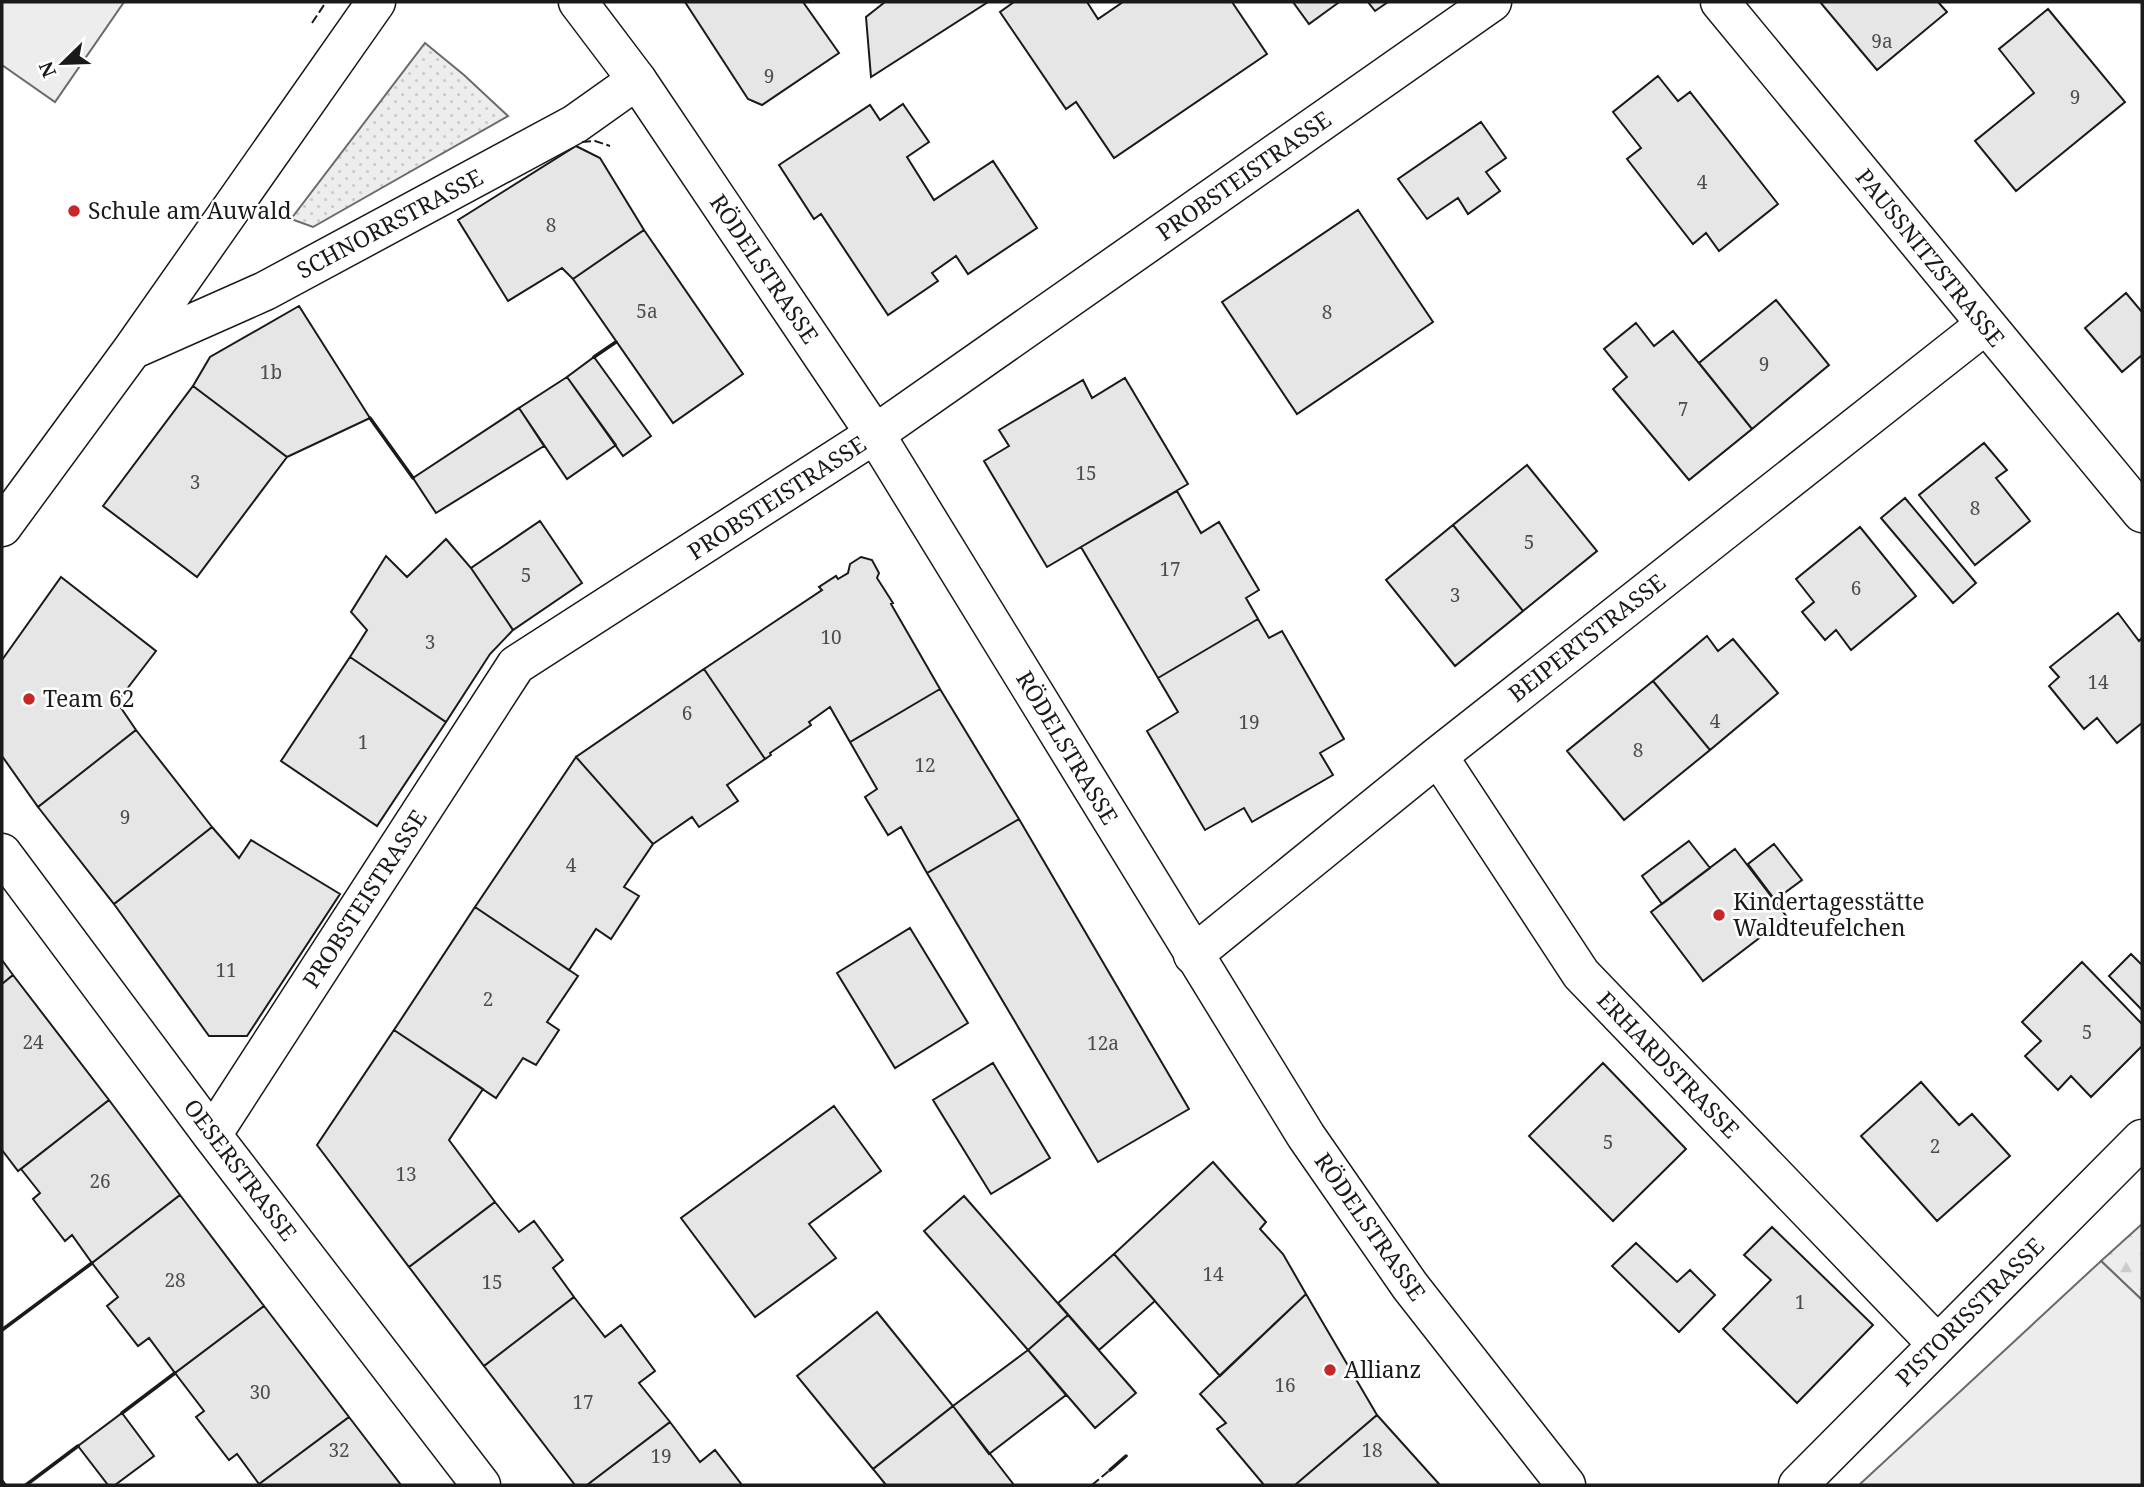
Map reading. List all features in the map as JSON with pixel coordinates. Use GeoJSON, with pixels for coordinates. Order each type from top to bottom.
{"type":"FeatureCollection","features":[{"type":"Feature","properties":{"kind":"street"},"geometry":{"type":"LineString","coordinates":[[2,527],[132,349],[376,2]]}},
{"type":"Feature","properties":{"kind":"street","name":"RÖDELSTRASSE"},"geometry":{"type":"LineString","coordinates":[[579,2],[636,80],[875,434],[1306,1136],[1410,1286],[1566,1485]]}},
{"type":"Feature","properties":{"kind":"street","name":"PROBSTEISTRASSE"},"geometry":{"type":"LineString","coordinates":[[212,1136],[516,665],[875,434],[1492,2]]}},
{"type":"Feature","properties":{"kind":"street","name":"PAUSSNITZSTRASSE"},"geometry":{"type":"LineString","coordinates":[[1720,2],[2142,513]]}},
{"type":"Feature","properties":{"kind":"street","name":"SCHNORRSTRASSE"},"geometry":{"type":"LineString","coordinates":[[132,349],[277,285],[575,124],[636,80]]}},
{"type":"Feature","properties":{"kind":"street","name":"BEIPERTSTRASSE"},"geometry":{"type":"LineString","coordinates":[[1193,955],[1438,756],[1985,325]]}},
{"type":"Feature","properties":{"kind":"street","name":"ERHARDSTRASSE"},"geometry":{"type":"LineString","coordinates":[[1438,756],[1581,974],[1937,1344]]}},
{"type":"Feature","properties":{"kind":"street","name":"OESERSTRASSE"},"geometry":{"type":"LineString","coordinates":[[2,853],[212,1136],[481,1485]]}},
{"type":"Feature","properties":{"kind":"street","name":"PISTORISSTRASSE"},"geometry":{"type":"LineString","coordinates":[[1798,1485],[2142,1139]]}},
{"type":"Feature","properties":{"kind":"green space"},"geometry":{"type":"Polygon","coordinates":[[[425,43],[508,116],[313,227],[291,219],[425,43]]]}},
{"type":"Feature","properties":{"kind":"green space"},"geometry":{"type":"Polygon","coordinates":[[[2142,1224],[2142,1300],[2101,1261],[2142,1224]]]}},
{"type":"Feature","properties":{"kind":"shaded area"},"geometry":{"type":"Polygon","coordinates":[[[2,2],[124,2],[55,102],[2,65],[2,2]]]}},
{"type":"Feature","properties":{"kind":"shaded area"},"geometry":{"type":"Polygon","coordinates":[[[2101,1261],[2142,1300],[2142,1485],[1859,1485],[2101,1261]]]}},
{"type":"Feature","properties":{"kind":"building"},"geometry":{"type":"Polygon","coordinates":[[[685,2],[803,2],[839,53],[762,105],[748,99],[685,2]]]}},
{"type":"Feature","properties":{"kind":"building"},"geometry":{"type":"Polygon","coordinates":[[[885,2],[988,2],[871,77],[866,17],[885,2]]]}},
{"type":"Feature","properties":{"kind":"building"},"geometry":{"type":"Polygon","coordinates":[[[1014,2],[1087,2],[1098,19],[1123,2],[1232,2],[1267,54],[1114,158],[1076,102],[1066,109],[1000,12],[1014,2]]]}},
{"type":"Feature","properties":{"kind":"building"},"geometry":{"type":"Polygon","coordinates":[[[1293,2],[1337,2],[1338,3],[1309,24],[1293,2]]]}},
{"type":"Feature","properties":{"kind":"building"},"geometry":{"type":"Polygon","coordinates":[[[1368,2],[1388,2],[1375,11],[1368,2]]]}},
{"type":"Feature","properties":{"kind":"building"},"geometry":{"type":"Polygon","coordinates":[[[1820,2],[1938,2],[1947,12],[1877,70],[1820,2]]]}},
{"type":"Feature","properties":{"kind":"building"},"geometry":{"type":"Polygon","coordinates":[[[2048,9],[2125,102],[2016,191],[1975,141],[2034,93],[1999,49],[2048,9]]]}},
{"type":"Feature","properties":{"kind":"building"},"geometry":{"type":"Polygon","coordinates":[[[1658,76],[1678,101],[1690,92],[1778,204],[1719,251],[1706,233],[1693,244],[1627,159],[1641,148],[1613,112],[1658,76]]]}},
{"type":"Feature","properties":{"kind":"building"},"geometry":{"type":"Polygon","coordinates":[[[903,104],[929,142],[907,157],[934,200],[993,161],[1037,228],[968,274],[956,256],[932,273],[938,281],[888,315],[821,214],[814,219],[779,165],[870,105],[880,120],[903,104]]]}},
{"type":"Feature","properties":{"kind":"building"},"geometry":{"type":"Polygon","coordinates":[[[1481,122],[1506,158],[1486,172],[1500,191],[1468,214],[1458,198],[1427,219],[1398,179],[1481,122]]]}},
{"type":"Feature","properties":{"kind":"building"},"geometry":{"type":"Polygon","coordinates":[[[576,146],[600,158],[644,230],[573,279],[562,268],[508,301],[458,220],[576,146]]]}},
{"type":"Feature","properties":{"kind":"building"},"geometry":{"type":"Polygon","coordinates":[[[1358,210],[1433,322],[1297,414],[1222,302],[1358,210]]]}},
{"type":"Feature","properties":{"kind":"building"},"geometry":{"type":"Polygon","coordinates":[[[644,230],[743,374],[673,423],[573,279],[644,230]]]}},
{"type":"Feature","properties":{"kind":"building"},"geometry":{"type":"Polygon","coordinates":[[[2126,293],[2142,312],[2142,355],[2122,372],[2085,328],[2126,293]]]}},
{"type":"Feature","properties":{"kind":"building"},"geometry":{"type":"Polygon","coordinates":[[[1776,300],[1829,365],[1752,429],[1699,363],[1776,300]]]}},
{"type":"Feature","properties":{"kind":"building"},"geometry":{"type":"Polygon","coordinates":[[[299,306],[370,418],[287,457],[193,386],[210,357],[299,306]]]}},
{"type":"Feature","properties":{"kind":"building"},"geometry":{"type":"Polygon","coordinates":[[[1636,323],[1654,346],[1673,331],[1752,429],[1689,480],[1613,389],[1627,377],[1604,349],[1636,323]]]}},
{"type":"Feature","properties":{"kind":"building"},"geometry":{"type":"Polygon","coordinates":[[[594,357],[651,436],[623,456],[567,377],[594,357]]]}},
{"type":"Feature","properties":{"kind":"building"},"geometry":{"type":"Polygon","coordinates":[[[567,377],[616,445],[567,479],[519,408],[567,377]]]}},
{"type":"Feature","properties":{"kind":"building"},"geometry":{"type":"Polygon","coordinates":[[[1125,378],[1188,484],[1047,567],[984,461],[1009,446],[999,430],[1083,380],[1092,398],[1125,378]]]}},
{"type":"Feature","properties":{"kind":"building"},"geometry":{"type":"Polygon","coordinates":[[[193,386],[287,457],[197,577],[103,506],[193,386]]]}},
{"type":"Feature","properties":{"kind":"building"},"geometry":{"type":"Polygon","coordinates":[[[519,408],[544,446],[436,513],[413,478],[519,408]]]}},
{"type":"Feature","properties":{"kind":"building"},"geometry":{"type":"Polygon","coordinates":[[[1984,443],[2007,470],[1996,478],[2030,521],[1975,565],[1919,495],[1984,443]]]}},
{"type":"Feature","properties":{"kind":"building"},"geometry":{"type":"Polygon","coordinates":[[[1527,465],[1597,551],[1523,611],[1453,525],[1527,465]]]}},
{"type":"Feature","properties":{"kind":"building"},"geometry":{"type":"Polygon","coordinates":[[[1177,491],[1201,533],[1219,522],[1259,590],[1246,598],[1258,619],[1158,678],[1081,547],[1177,491]]]}},
{"type":"Feature","properties":{"kind":"building"},"geometry":{"type":"Polygon","coordinates":[[[1905,498],[1976,583],[1953,603],[1881,518],[1905,498]]]}},
{"type":"Feature","properties":{"kind":"building"},"geometry":{"type":"Polygon","coordinates":[[[540,521],[582,583],[513,630],[471,568],[540,521]]]}},
{"type":"Feature","properties":{"kind":"building"},"geometry":{"type":"Polygon","coordinates":[[[1453,525],[1523,611],[1455,666],[1386,580],[1453,525]]]}},
{"type":"Feature","properties":{"kind":"building"},"geometry":{"type":"Polygon","coordinates":[[[1860,527],[1916,596],[1851,650],[1836,630],[1825,640],[1802,612],[1814,602],[1796,579],[1860,527]]]}},
{"type":"Feature","properties":{"kind":"building"},"geometry":{"type":"Polygon","coordinates":[[[446,539],[471,568],[513,630],[490,654],[446,722],[350,657],[367,630],[351,612],[386,556],[407,577],[446,539]]]}},
{"type":"Feature","properties":{"kind":"building"},"geometry":{"type":"Polygon","coordinates":[[[861,557],[872,560],[879,573],[877,578],[940,689],[850,742],[830,707],[809,722],[811,725],[765,759],[704,669],[822,590],[819,587],[836,576],[838,579],[848,573],[850,564],[861,557]]]}},
{"type":"Feature","properties":{"kind":"building"},"geometry":{"type":"Polygon","coordinates":[[[61,577],[156,651],[117,702],[136,730],[38,807],[2,756],[2,660],[61,577]]]}},
{"type":"Feature","properties":{"kind":"building"},"geometry":{"type":"Polygon","coordinates":[[[2118,613],[2139,641],[2142,638],[2142,723],[2117,743],[2097,718],[2084,729],[2049,686],[2059,677],[2050,667],[2118,613]]]}},
{"type":"Feature","properties":{"kind":"building"},"geometry":{"type":"Polygon","coordinates":[[[1258,619],[1269,638],[1282,631],[1344,739],[1320,753],[1333,775],[1252,822],[1244,808],[1205,830],[1147,731],[1178,712],[1158,678],[1258,619]]]}},
{"type":"Feature","properties":{"kind":"building"},"geometry":{"type":"Polygon","coordinates":[[[1707,636],[1718,651],[1733,639],[1778,693],[1710,750],[1653,681],[1707,636]]]}},
{"type":"Feature","properties":{"kind":"building"},"geometry":{"type":"Polygon","coordinates":[[[350,657],[446,722],[377,826],[281,761],[350,657]]]}},
{"type":"Feature","properties":{"kind":"building"},"geometry":{"type":"Polygon","coordinates":[[[704,669],[765,759],[727,785],[738,801],[699,827],[692,817],[653,844],[576,757],[704,669]]]}},
{"type":"Feature","properties":{"kind":"building"},"geometry":{"type":"Polygon","coordinates":[[[1653,681],[1710,750],[1624,820],[1567,751],[1653,681]]]}},
{"type":"Feature","properties":{"kind":"building"},"geometry":{"type":"Polygon","coordinates":[[[940,689],[1019,819],[927,873],[901,827],[888,835],[865,797],[877,789],[850,742],[940,689]]]}},
{"type":"Feature","properties":{"kind":"building"},"geometry":{"type":"Polygon","coordinates":[[[136,730],[212,827],[114,904],[38,807],[136,730]]]}},
{"type":"Feature","properties":{"kind":"building"},"geometry":{"type":"Polygon","coordinates":[[[576,757],[653,844],[624,887],[639,896],[611,939],[596,929],[569,970],[475,907],[576,757]]]}},
{"type":"Feature","properties":{"kind":"building"},"geometry":{"type":"Polygon","coordinates":[[[1019,819],[1189,1109],[1098,1162],[927,873],[1019,819]]]}},
{"type":"Feature","properties":{"kind":"building"},"geometry":{"type":"Polygon","coordinates":[[[212,827],[239,858],[251,840],[340,894],[247,1036],[209,1036],[114,904],[212,827]]]}},
{"type":"Feature","properties":{"kind":"building"},"geometry":{"type":"Polygon","coordinates":[[[1689,841],[1710,868],[1662,904],[1642,876],[1689,841]]]}},
{"type":"Feature","properties":{"kind":"building"},"geometry":{"type":"Polygon","coordinates":[[[1774,844],[1802,880],[1775,900],[1748,864],[1774,844]]]}},
{"type":"Feature","properties":{"kind":"building","name":"Kindertagesstätte Waldteufelchen"},"geometry":{"type":"Polygon","coordinates":[[[1735,849],[1787,917],[1703,981],[1651,912],[1735,849]]]}},
{"type":"Feature","properties":{"kind":"building"},"geometry":{"type":"Polygon","coordinates":[[[475,907],[578,976],[547,1022],[559,1030],[536,1065],[523,1058],[496,1098],[394,1030],[475,907]]]}},
{"type":"Feature","properties":{"kind":"building"},"geometry":{"type":"Polygon","coordinates":[[[910,928],[968,1023],[895,1068],[837,973],[910,928]]]}},
{"type":"Feature","properties":{"kind":"building"},"geometry":{"type":"Polygon","coordinates":[[[2131,954],[2142,965],[2142,1010],[2109,976],[2131,954]]]}},
{"type":"Feature","properties":{"kind":"building"},"geometry":{"type":"Polygon","coordinates":[[[2,960],[13,975],[2,984],[2,960]]]}},
{"type":"Feature","properties":{"kind":"building"},"geometry":{"type":"Polygon","coordinates":[[[2082,962],[2142,1024],[2142,1046],[2091,1097],[2071,1076],[2058,1090],[2025,1056],[2041,1041],[2022,1022],[2082,962]]]}},
{"type":"Feature","properties":{"kind":"building"},"geometry":{"type":"Polygon","coordinates":[[[13,975],[109,1100],[18,1171],[2,1150],[2,984],[13,975]]]}},
{"type":"Feature","properties":{"kind":"building"},"geometry":{"type":"Polygon","coordinates":[[[394,1030],[483,1089],[449,1140],[495,1202],[409,1267],[317,1145],[394,1030]]]}},
{"type":"Feature","properties":{"kind":"building"},"geometry":{"type":"Polygon","coordinates":[[[993,1063],[1050,1158],[991,1194],[933,1100],[993,1063]]]}},
{"type":"Feature","properties":{"kind":"building"},"geometry":{"type":"Polygon","coordinates":[[[1603,1063],[1686,1149],[1613,1221],[1529,1136],[1603,1063]]]}},
{"type":"Feature","properties":{"kind":"building"},"geometry":{"type":"Polygon","coordinates":[[[1921,1082],[1959,1125],[1972,1114],[2010,1156],[1937,1221],[1861,1136],[1921,1082]]]}},
{"type":"Feature","properties":{"kind":"building"},"geometry":{"type":"Polygon","coordinates":[[[109,1100],[180,1195],[92,1263],[72,1235],[65,1241],[33,1199],[40,1193],[21,1169],[109,1100]]]}},
{"type":"Feature","properties":{"kind":"building"},"geometry":{"type":"Polygon","coordinates":[[[834,1106],[881,1171],[809,1224],[836,1258],[755,1317],[681,1218],[834,1106]]]}},
{"type":"Feature","properties":{"kind":"building"},"geometry":{"type":"Polygon","coordinates":[[[1213,1162],[1266,1222],[1260,1229],[1283,1254],[1306,1294],[1220,1376],[1114,1254],[1213,1162]]]}},
{"type":"Feature","properties":{"kind":"building"},"geometry":{"type":"Polygon","coordinates":[[[180,1195],[264,1306],[175,1373],[149,1338],[138,1346],[107,1306],[118,1297],[92,1263],[180,1195]]]}},
{"type":"Feature","properties":{"kind":"building"},"geometry":{"type":"Polygon","coordinates":[[[964,1196],[1068,1315],[1028,1350],[924,1231],[964,1196]]]}},
{"type":"Feature","properties":{"kind":"building"},"geometry":{"type":"Polygon","coordinates":[[[495,1202],[519,1232],[534,1221],[563,1260],[553,1268],[574,1297],[484,1366],[409,1267],[495,1202]]]}},
{"type":"Feature","properties":{"kind":"building"},"geometry":{"type":"Polygon","coordinates":[[[1772,1227],[1873,1325],[1797,1403],[1723,1329],[1771,1280],[1744,1255],[1772,1227]]]}},
{"type":"Feature","properties":{"kind":"building"},"geometry":{"type":"Polygon","coordinates":[[[1636,1243],[1677,1282],[1690,1270],[1715,1295],[1679,1332],[1612,1266],[1636,1243]]]}},
{"type":"Feature","properties":{"kind":"building"},"geometry":{"type":"Polygon","coordinates":[[[1114,1254],[1155,1301],[1099,1350],[1058,1303],[1114,1254]]]}},
{"type":"Feature","properties":{"kind":"building"},"geometry":{"type":"Polygon","coordinates":[[[1306,1294],[1377,1415],[1295,1485],[1264,1485],[1217,1429],[1226,1423],[1200,1394],[1306,1294]]]}},
{"type":"Feature","properties":{"kind":"building"},"geometry":{"type":"Polygon","coordinates":[[[574,1297],[605,1337],[621,1325],[655,1371],[639,1383],[670,1422],[587,1485],[575,1485],[484,1366],[574,1297]]]}},
{"type":"Feature","properties":{"kind":"building"},"geometry":{"type":"Polygon","coordinates":[[[264,1306],[349,1417],[259,1484],[237,1454],[229,1460],[196,1417],[204,1411],[175,1373],[264,1306]]]}},
{"type":"Feature","properties":{"kind":"building"},"geometry":{"type":"Polygon","coordinates":[[[877,1312],[953,1406],[873,1469],[797,1376],[877,1312]]]}},
{"type":"Feature","properties":{"kind":"building"},"geometry":{"type":"Polygon","coordinates":[[[1068,1315],[1136,1393],[1095,1428],[1028,1350],[1068,1315]]]}},
{"type":"Feature","properties":{"kind":"building"},"geometry":{"type":"Polygon","coordinates":[[[1028,1350],[1066,1395],[989,1454],[953,1406],[1028,1350]]]}},
{"type":"Feature","properties":{"kind":"building"},"geometry":{"type":"Polygon","coordinates":[[[953,1406],[1014,1485],[886,1485],[873,1469],[953,1406]]]}},
{"type":"Feature","properties":{"kind":"building"},"geometry":{"type":"Polygon","coordinates":[[[122,1413],[154,1456],[115,1485],[108,1485],[78,1446],[122,1413]]]}},
{"type":"Feature","properties":{"kind":"building"},"geometry":{"type":"Polygon","coordinates":[[[1377,1415],[1440,1485],[1295,1485],[1377,1415]]]}},
{"type":"Feature","properties":{"kind":"building"},"geometry":{"type":"Polygon","coordinates":[[[349,1417],[401,1485],[259,1484],[349,1417]]]}},
{"type":"Feature","properties":{"kind":"building"},"geometry":{"type":"Polygon","coordinates":[[[670,1422],[700,1462],[715,1450],[742,1485],[587,1485],[670,1422]]]}},
{"type":"Feature","properties":{"kind":"fence"},"geometry":{"type":"LineString","coordinates":[[312,23],[326,2]]}},
{"type":"Feature","properties":{"kind":"fence"},"geometry":{"type":"LineString","coordinates":[[582,142],[595,141],[610,146]]}},
{"type":"Feature","properties":{"kind":"fence"},"geometry":{"type":"LineString","coordinates":[[1092,1485],[1110,1470]]}},
{"type":"Feature","properties":{"kind":"wall"},"geometry":{"type":"LineString","coordinates":[[594,357],[616,342]]}},
{"type":"Feature","properties":{"kind":"wall"},"geometry":{"type":"LineString","coordinates":[[370,418],[413,478]]}},
{"type":"Feature","properties":{"kind":"wall"},"geometry":{"type":"LineString","coordinates":[[2,1330],[92,1263]]}},
{"type":"Feature","properties":{"kind":"wall"},"geometry":{"type":"LineString","coordinates":[[122,1413],[175,1373]]}},
{"type":"Feature","properties":{"kind":"wall"},"geometry":{"type":"LineString","coordinates":[[26,1485],[78,1446]]}},
{"type":"Feature","properties":{"kind":"wall"},"geometry":{"type":"LineString","coordinates":[[1110,1470],[1126,1456]]}},
{"type":"Feature","properties":{"kind":"wall"},"geometry":{"type":"LineString","coordinates":[[2,1481],[5,1485]]}},
{"type":"Feature","properties":{"kind":"place","name":"Schule am Auwald"},"geometry":{"type":"Point","coordinates":[74,211]}},
{"type":"Feature","properties":{"kind":"place","name":"Team 62"},"geometry":{"type":"Point","coordinates":[29,699]}},
{"type":"Feature","properties":{"kind":"place","name":"Kindertagesstätte Waldteufelchen"},"geometry":{"type":"Point","coordinates":[1719,915]}},
{"type":"Feature","properties":{"kind":"place","name":"Allianz"},"geometry":{"type":"Point","coordinates":[1330,1370]}}]}
